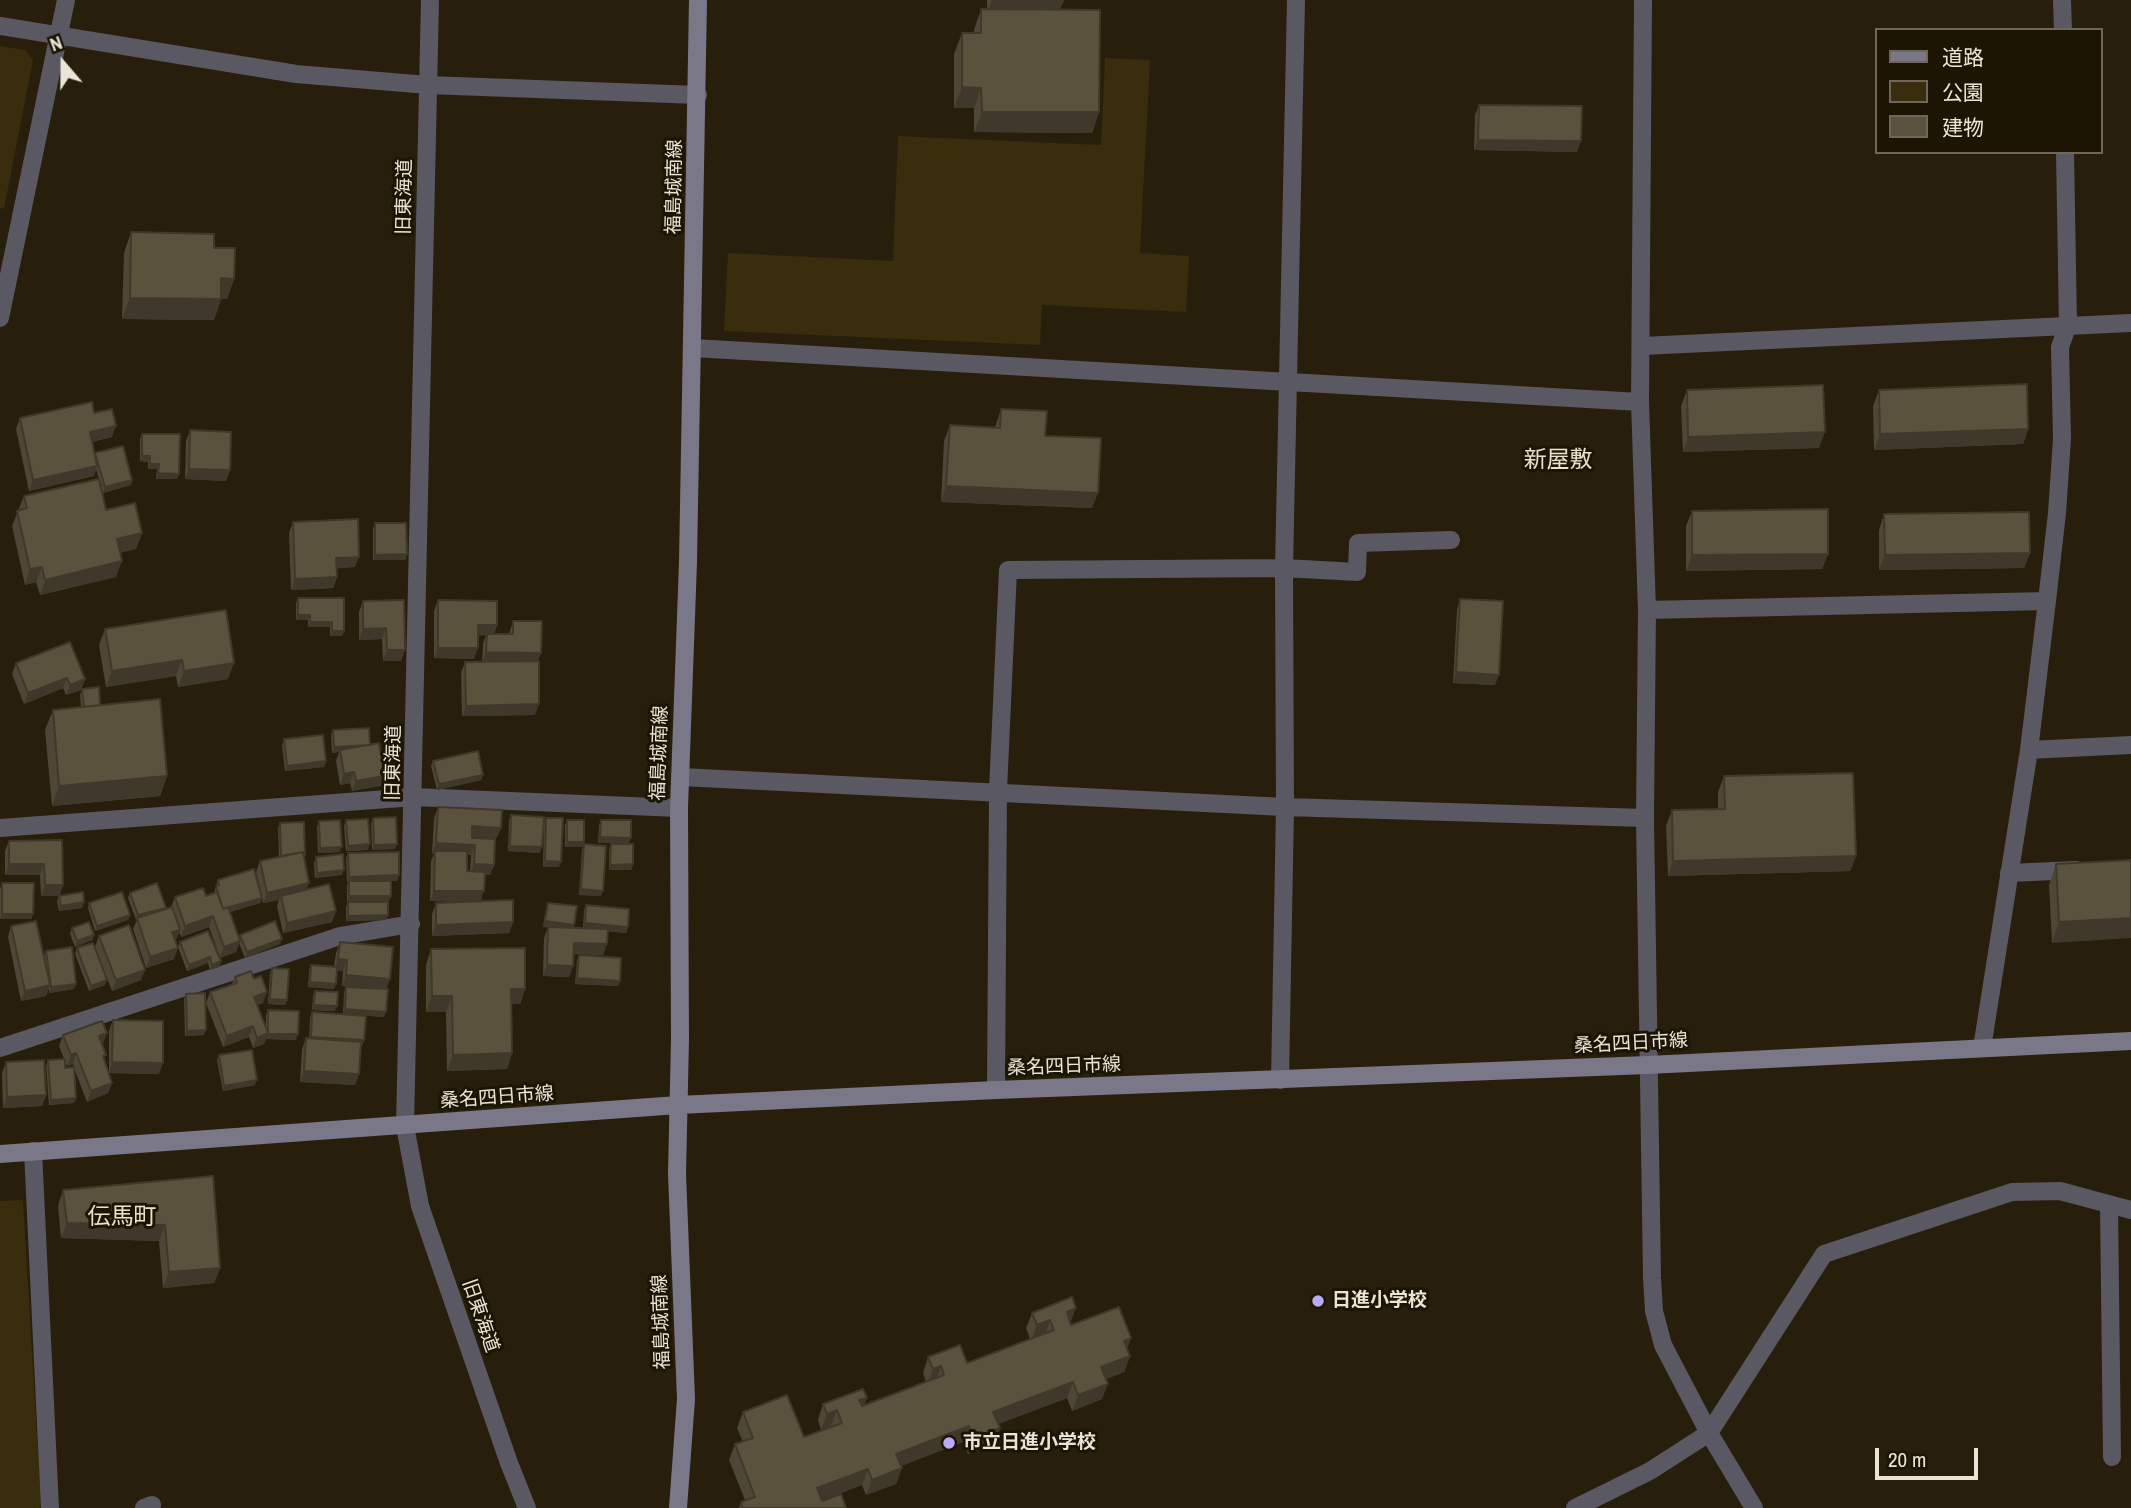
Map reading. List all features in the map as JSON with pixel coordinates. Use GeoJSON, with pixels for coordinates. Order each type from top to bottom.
{"type":"FeatureCollection","features":[{"type":"Feature","properties":{"kind":"main road","name":"福島城南線"},"geometry":{"type":"LineString","coordinates":[[678,1508],[686,1399],[677,1174],[679,808],[693,348],[698,0]]}},
{"type":"Feature","properties":{"kind":"main road","name":"桑名四日市線"},"geometry":{"type":"LineString","coordinates":[[0,1154],[678,1105],[1648,1065],[2131,1041]]}},
{"type":"Feature","properties":{"kind":"street"},"geometry":{"type":"LineString","coordinates":[[0,318],[66,0]]}},
{"type":"Feature","properties":{"kind":"street","name":"旧東海道"},"geometry":{"type":"LineString","coordinates":[[430,0],[405,1126],[420,1206],[527,1508]]}},
{"type":"Feature","properties":{"kind":"street"},"geometry":{"type":"LineString","coordinates":[[1280,1080],[1285,807],[1284,568],[1290,384],[1296,0]]}},
{"type":"Feature","properties":{"kind":"street"},"geometry":{"type":"LineString","coordinates":[[1643,0],[1640,402],[1647,610],[1645,818],[1651,1278],[1654,1311],[1663,1345],[1709,1433],[1754,1508]]}},
{"type":"Feature","properties":{"kind":"street"},"geometry":{"type":"LineString","coordinates":[[2062,0],[2063,28]]}},
{"type":"Feature","properties":{"kind":"street"},"geometry":{"type":"LineString","coordinates":[[0,26],[296,74],[428,85],[698,95]]}},
{"type":"Feature","properties":{"kind":"street"},"geometry":{"type":"LineString","coordinates":[[1982,1048],[2029,750],[2057,513],[2061,452],[2060,347],[2068,325],[2065,154]]}},
{"type":"Feature","properties":{"kind":"street"},"geometry":{"type":"LineString","coordinates":[[1642,346],[2131,323]]}},
{"type":"Feature","properties":{"kind":"street"},"geometry":{"type":"LineString","coordinates":[[693,348],[1640,402]]}},
{"type":"Feature","properties":{"kind":"street"},"geometry":{"type":"LineString","coordinates":[[996,1090],[998,791],[1008,570],[1284,568],[1357,572],[1358,543],[1451,540]]}},
{"type":"Feature","properties":{"kind":"street"},"geometry":{"type":"LineString","coordinates":[[1647,610],[2047,601]]}},
{"type":"Feature","properties":{"kind":"street"},"geometry":{"type":"LineString","coordinates":[[2029,750],[2131,745]]}},
{"type":"Feature","properties":{"kind":"street"},"geometry":{"type":"LineString","coordinates":[[681,777],[1285,807],[1645,818]]}},
{"type":"Feature","properties":{"kind":"street"},"geometry":{"type":"LineString","coordinates":[[0,828],[414,797],[679,808]]}},
{"type":"Feature","properties":{"kind":"street"},"geometry":{"type":"LineString","coordinates":[[2009,873],[2090,870]]}},
{"type":"Feature","properties":{"kind":"street"},"geometry":{"type":"LineString","coordinates":[[0,1048],[340,936],[411,924]]}},
{"type":"Feature","properties":{"kind":"street"},"geometry":{"type":"LineString","coordinates":[[33,1151],[50,1508]]}},
{"type":"Feature","properties":{"kind":"street"},"geometry":{"type":"LineString","coordinates":[[1576,1508],[1650,1471],[1709,1433],[1824,1254],[2012,1192],[2060,1191],[2131,1210]]}},
{"type":"Feature","properties":{"kind":"street"},"geometry":{"type":"LineString","coordinates":[[2109,1204],[2112,1457]]}},
{"type":"Feature","properties":{"kind":"green space"},"geometry":{"type":"Polygon","coordinates":[[[0,46],[25,50],[33,60],[4,209],[0,208],[0,46]]]}},
{"type":"Feature","properties":{"kind":"green space"},"geometry":{"type":"Polygon","coordinates":[[[1105,58],[1150,60],[1140,253],[1189,256],[1186,312],[1042,305],[1040,345],[724,331],[728,253],[893,261],[898,136],[1101,145],[1105,58]]]}},
{"type":"Feature","properties":{"kind":"green space"},"geometry":{"type":"Polygon","coordinates":[[[23,1200],[41,1505],[39,1508],[0,1508],[0,1201],[23,1200]]]}},
{"type":"Feature","properties":{"kind":"building"},"geometry":{"type":"Polygon","coordinates":[[[981,9],[1100,10],[1099,112],[982,112],[981,88],[962,87],[962,33],[981,33],[981,9]]]}},
{"type":"Feature","properties":{"kind":"building"},"geometry":{"type":"Polygon","coordinates":[[[1479,105],[1582,106],[1581,141],[1478,140],[1479,105]]]}},
{"type":"Feature","properties":{"kind":"building"},"geometry":{"type":"Polygon","coordinates":[[[131,232],[214,234],[214,248],[235,248],[234,279],[221,278],[221,299],[130,298],[131,232]]]}},
{"type":"Feature","properties":{"kind":"building"},"geometry":{"type":"Polygon","coordinates":[[[2027,384],[2028,429],[1880,434],[1879,390],[2027,384]]]}},
{"type":"Feature","properties":{"kind":"building"},"geometry":{"type":"Polygon","coordinates":[[[1823,385],[1825,432],[1688,437],[1687,390],[1823,385]]]}},
{"type":"Feature","properties":{"kind":"building"},"geometry":{"type":"Polygon","coordinates":[[[92,402],[94,413],[112,409],[116,426],[90,432],[97,466],[33,480],[20,418],[92,402]]]}},
{"type":"Feature","properties":{"kind":"building"},"geometry":{"type":"Polygon","coordinates":[[[1001,409],[1047,411],[1045,436],[1101,438],[1098,493],[946,486],[950,425],[1000,428],[1001,409]]]}},
{"type":"Feature","properties":{"kind":"building"},"geometry":{"type":"Polygon","coordinates":[[[190,430],[231,432],[230,470],[189,469],[190,430]]]}},
{"type":"Feature","properties":{"kind":"building"},"geometry":{"type":"Polygon","coordinates":[[[142,434],[180,434],[179,474],[158,473],[159,464],[150,464],[150,456],[142,456],[142,434]]]}},
{"type":"Feature","properties":{"kind":"building"},"geometry":{"type":"Polygon","coordinates":[[[123,446],[132,480],[105,487],[95,453],[123,446]]]}},
{"type":"Feature","properties":{"kind":"building"},"geometry":{"type":"Polygon","coordinates":[[[99,479],[106,510],[135,503],[142,533],[117,539],[122,561],[45,580],[42,567],[30,569],[17,511],[27,508],[24,496],[99,479]]]}},
{"type":"Feature","properties":{"kind":"building"},"geometry":{"type":"Polygon","coordinates":[[[1828,509],[1828,554],[1692,555],[1692,511],[1828,509]]]}},
{"type":"Feature","properties":{"kind":"building"},"geometry":{"type":"Polygon","coordinates":[[[2029,512],[2030,553],[1885,555],[1884,514],[2029,512]]]}},
{"type":"Feature","properties":{"kind":"building"},"geometry":{"type":"Polygon","coordinates":[[[358,519],[359,557],[336,558],[337,577],[295,579],[293,522],[358,519]]]}},
{"type":"Feature","properties":{"kind":"building"},"geometry":{"type":"Polygon","coordinates":[[[375,523],[406,523],[407,554],[375,555],[375,523]]]}},
{"type":"Feature","properties":{"kind":"building"},"geometry":{"type":"Polygon","coordinates":[[[298,598],[344,598],[344,631],[332,631],[332,622],[310,622],[310,615],[298,615],[298,598]]]}},
{"type":"Feature","properties":{"kind":"building"},"geometry":{"type":"Polygon","coordinates":[[[1460,599],[1503,601],[1499,675],[1456,672],[1460,599]]]}},
{"type":"Feature","properties":{"kind":"building"},"geometry":{"type":"Polygon","coordinates":[[[404,600],[405,650],[387,650],[386,628],[363,629],[363,601],[404,600]]]}},
{"type":"Feature","properties":{"kind":"building"},"geometry":{"type":"Polygon","coordinates":[[[438,600],[497,601],[497,625],[478,625],[478,648],[438,648],[438,600]]]}},
{"type":"Feature","properties":{"kind":"building"},"geometry":{"type":"Polygon","coordinates":[[[226,610],[234,663],[184,671],[182,660],[112,671],[105,629],[226,610]]]}},
{"type":"Feature","properties":{"kind":"building"},"geometry":{"type":"Polygon","coordinates":[[[513,621],[542,621],[541,653],[486,652],[487,634],[513,634],[513,621]]]}},
{"type":"Feature","properties":{"kind":"building"},"geometry":{"type":"Polygon","coordinates":[[[70,642],[85,679],[70,685],[67,678],[28,693],[16,663],[70,642]]]}},
{"type":"Feature","properties":{"kind":"building"},"geometry":{"type":"Polygon","coordinates":[[[539,661],[539,704],[466,706],[465,662],[539,661]]]}},
{"type":"Feature","properties":{"kind":"building"},"geometry":{"type":"Polygon","coordinates":[[[99,687],[100,705],[84,707],[82,689],[99,687]]]}},
{"type":"Feature","properties":{"kind":"building"},"geometry":{"type":"Polygon","coordinates":[[[160,699],[167,776],[59,786],[53,710],[160,699]]]}},
{"type":"Feature","properties":{"kind":"building"},"geometry":{"type":"Polygon","coordinates":[[[369,728],[370,745],[334,747],[333,730],[369,728]]]}},
{"type":"Feature","properties":{"kind":"building"},"geometry":{"type":"Polygon","coordinates":[[[323,735],[326,761],[287,766],[284,739],[323,735]]]}},
{"type":"Feature","properties":{"kind":"building"},"geometry":{"type":"Polygon","coordinates":[[[379,743],[382,761],[393,760],[395,774],[356,781],[354,772],[344,774],[340,750],[379,743]]]}},
{"type":"Feature","properties":{"kind":"building"},"geometry":{"type":"Polygon","coordinates":[[[478,751],[483,775],[439,784],[433,761],[478,751]]]}},
{"type":"Feature","properties":{"kind":"building"},"geometry":{"type":"Polygon","coordinates":[[[1853,773],[1856,856],[1673,861],[1672,810],[1725,809],[1724,776],[1853,773]]]}},
{"type":"Feature","properties":{"kind":"building"},"geometry":{"type":"Polygon","coordinates":[[[438,807],[502,810],[501,828],[472,826],[472,838],[495,839],[494,865],[474,864],[475,845],[436,843],[438,807]]]}},
{"type":"Feature","properties":{"kind":"building"},"geometry":{"type":"Polygon","coordinates":[[[511,815],[544,817],[542,847],[510,846],[511,815]]]}},
{"type":"Feature","properties":{"kind":"building"},"geometry":{"type":"Polygon","coordinates":[[[396,817],[397,844],[374,845],[373,818],[396,817]]]}},
{"type":"Feature","properties":{"kind":"building"},"geometry":{"type":"Polygon","coordinates":[[[546,818],[563,818],[561,862],[545,861],[546,818]]]}},
{"type":"Feature","properties":{"kind":"building"},"geometry":{"type":"Polygon","coordinates":[[[368,819],[370,844],[348,846],[346,820],[368,819]]]}},
{"type":"Feature","properties":{"kind":"building"},"geometry":{"type":"Polygon","coordinates":[[[340,820],[342,847],[320,848],[319,821],[340,820]]]}},
{"type":"Feature","properties":{"kind":"building"},"geometry":{"type":"Polygon","coordinates":[[[567,820],[584,820],[584,842],[567,842],[567,820]]]}},
{"type":"Feature","properties":{"kind":"building"},"geometry":{"type":"Polygon","coordinates":[[[601,820],[631,820],[631,838],[600,837],[601,820]]]}},
{"type":"Feature","properties":{"kind":"building"},"geometry":{"type":"Polygon","coordinates":[[[304,822],[305,855],[303,852],[281,856],[280,823],[304,822]]]}},
{"type":"Feature","properties":{"kind":"building"},"geometry":{"type":"Polygon","coordinates":[[[62,840],[63,885],[45,885],[44,864],[9,864],[9,841],[62,840]]]}},
{"type":"Feature","properties":{"kind":"building"},"geometry":{"type":"Polygon","coordinates":[[[584,844],[606,846],[603,891],[581,889],[584,844]]]}},
{"type":"Feature","properties":{"kind":"building"},"geometry":{"type":"Polygon","coordinates":[[[611,844],[633,844],[633,864],[610,865],[611,844]]]}},
{"type":"Feature","properties":{"kind":"building"},"geometry":{"type":"Polygon","coordinates":[[[435,851],[467,851],[467,871],[485,872],[484,891],[434,891],[435,851]]]}},
{"type":"Feature","properties":{"kind":"building"},"geometry":{"type":"Polygon","coordinates":[[[303,852],[309,883],[267,893],[260,861],[303,852]]]}},
{"type":"Feature","properties":{"kind":"building"},"geometry":{"type":"Polygon","coordinates":[[[399,852],[399,875],[349,877],[348,853],[399,852]]]}},
{"type":"Feature","properties":{"kind":"building"},"geometry":{"type":"Polygon","coordinates":[[[343,854],[344,870],[317,873],[316,857],[343,854]]]}},
{"type":"Feature","properties":{"kind":"building"},"geometry":{"type":"Polygon","coordinates":[[[2131,860],[2131,918],[2059,922],[2056,864],[2131,860]]]}},
{"type":"Feature","properties":{"kind":"building"},"geometry":{"type":"Polygon","coordinates":[[[254,869],[262,898],[223,909],[216,886],[219,885],[218,880],[254,869]]]}},
{"type":"Feature","properties":{"kind":"building"},"geometry":{"type":"Polygon","coordinates":[[[349,881],[391,881],[391,896],[349,896],[349,881]]]}},
{"type":"Feature","properties":{"kind":"building"},"geometry":{"type":"Polygon","coordinates":[[[2,883],[34,883],[33,914],[2,914],[2,883]]]}},
{"type":"Feature","properties":{"kind":"building"},"geometry":{"type":"Polygon","coordinates":[[[157,883],[166,908],[138,915],[130,893],[157,883]]]}},
{"type":"Feature","properties":{"kind":"building"},"geometry":{"type":"Polygon","coordinates":[[[329,884],[336,911],[287,923],[281,896],[329,884]]]}},
{"type":"Feature","properties":{"kind":"building"},"geometry":{"type":"Polygon","coordinates":[[[203,888],[206,896],[217,892],[223,909],[228,907],[240,941],[224,947],[213,916],[185,926],[175,897],[203,888]]]}},
{"type":"Feature","properties":{"kind":"building"},"geometry":{"type":"Polygon","coordinates":[[[83,892],[84,902],[61,906],[59,896],[83,892]]]}},
{"type":"Feature","properties":{"kind":"building"},"geometry":{"type":"Polygon","coordinates":[[[122,892],[130,915],[97,926],[89,903],[122,892]]]}},
{"type":"Feature","properties":{"kind":"building"},"geometry":{"type":"Polygon","coordinates":[[[513,900],[513,922],[436,925],[436,903],[513,900]]]}},
{"type":"Feature","properties":{"kind":"building"},"geometry":{"type":"Polygon","coordinates":[[[348,902],[388,902],[388,915],[348,916],[348,902]]]}},
{"type":"Feature","properties":{"kind":"building"},"geometry":{"type":"Polygon","coordinates":[[[548,903],[577,906],[574,925],[545,921],[548,903]]]}},
{"type":"Feature","properties":{"kind":"building"},"geometry":{"type":"Polygon","coordinates":[[[586,905],[629,909],[628,927],[585,923],[586,905]]]}},
{"type":"Feature","properties":{"kind":"building"},"geometry":{"type":"Polygon","coordinates":[[[172,907],[180,930],[172,932],[178,948],[150,957],[137,918],[172,907]]]}},
{"type":"Feature","properties":{"kind":"building"},"geometry":{"type":"Polygon","coordinates":[[[36,921],[50,985],[25,991],[11,926],[36,921]]]}},
{"type":"Feature","properties":{"kind":"building"},"geometry":{"type":"Polygon","coordinates":[[[275,921],[282,939],[247,952],[240,935],[275,921]]]}},
{"type":"Feature","properties":{"kind":"building"},"geometry":{"type":"Polygon","coordinates":[[[89,922],[94,935],[77,941],[72,928],[89,922]]]}},
{"type":"Feature","properties":{"kind":"building"},"geometry":{"type":"Polygon","coordinates":[[[129,925],[145,970],[116,980],[99,936],[129,925]]]}},
{"type":"Feature","properties":{"kind":"building"},"geometry":{"type":"Polygon","coordinates":[[[548,927],[608,929],[607,944],[574,943],[573,966],[547,965],[548,927]]]}},
{"type":"Feature","properties":{"kind":"building"},"geometry":{"type":"Polygon","coordinates":[[[208,931],[221,961],[212,965],[210,957],[189,965],[180,942],[208,931]]]}},
{"type":"Feature","properties":{"kind":"building"},"geometry":{"type":"Polygon","coordinates":[[[340,942],[393,947],[390,979],[346,975],[347,960],[338,959],[340,942]]]}},
{"type":"Feature","properties":{"kind":"building"},"geometry":{"type":"Polygon","coordinates":[[[93,943],[107,980],[91,986],[77,948],[93,943]]]}},
{"type":"Feature","properties":{"kind":"building"},"geometry":{"type":"Polygon","coordinates":[[[72,947],[76,984],[51,987],[46,951],[72,947]]]}},
{"type":"Feature","properties":{"kind":"building"},"geometry":{"type":"Polygon","coordinates":[[[525,948],[525,989],[511,989],[512,1053],[453,1055],[452,996],[432,996],[431,949],[525,948]]]}},
{"type":"Feature","properties":{"kind":"building"},"geometry":{"type":"Polygon","coordinates":[[[579,955],[621,958],[620,981],[577,978],[579,955]]]}},
{"type":"Feature","properties":{"kind":"building"},"geometry":{"type":"Polygon","coordinates":[[[311,965],[337,967],[336,984],[310,982],[311,965]]]}},
{"type":"Feature","properties":{"kind":"building"},"geometry":{"type":"Polygon","coordinates":[[[272,968],[289,969],[287,1000],[270,999],[272,968]]]}},
{"type":"Feature","properties":{"kind":"building"},"geometry":{"type":"Polygon","coordinates":[[[251,971],[254,979],[261,976],[267,992],[254,997],[268,1033],[257,1038],[253,1026],[227,1036],[210,992],[237,983],[235,977],[251,971]]]}},
{"type":"Feature","properties":{"kind":"building"},"geometry":{"type":"Polygon","coordinates":[[[346,987],[388,989],[386,1012],[345,1009],[346,987]]]}},
{"type":"Feature","properties":{"kind":"building"},"geometry":{"type":"Polygon","coordinates":[[[315,991],[338,992],[337,1006],[314,1005],[315,991]]]}},
{"type":"Feature","properties":{"kind":"building"},"geometry":{"type":"Polygon","coordinates":[[[205,993],[206,1030],[187,1031],[186,994],[205,993]]]}},
{"type":"Feature","properties":{"kind":"building"},"geometry":{"type":"Polygon","coordinates":[[[268,1010],[299,1011],[298,1034],[268,1034],[268,1010]]]}},
{"type":"Feature","properties":{"kind":"building"},"geometry":{"type":"Polygon","coordinates":[[[312,1012],[366,1016],[364,1040],[311,1037],[312,1012]]]}},
{"type":"Feature","properties":{"kind":"building"},"geometry":{"type":"Polygon","coordinates":[[[113,1020],[163,1021],[163,1063],[112,1062],[113,1020]]]}},
{"type":"Feature","properties":{"kind":"building"},"geometry":{"type":"Polygon","coordinates":[[[102,1021],[107,1033],[99,1036],[112,1083],[91,1091],[76,1053],[71,1055],[63,1035],[102,1021]]]}},
{"type":"Feature","properties":{"kind":"building"},"geometry":{"type":"Polygon","coordinates":[[[306,1038],[361,1042],[359,1074],[304,1071],[306,1038]]]}},
{"type":"Feature","properties":{"kind":"building"},"geometry":{"type":"Polygon","coordinates":[[[252,1050],[257,1080],[224,1086],[219,1055],[252,1050]]]}},
{"type":"Feature","properties":{"kind":"building"},"geometry":{"type":"Polygon","coordinates":[[[65,1059],[65,1068],[74,1067],[76,1098],[51,1100],[48,1060],[65,1059]]]}},
{"type":"Feature","properties":{"kind":"building"},"geometry":{"type":"Polygon","coordinates":[[[44,1060],[46,1095],[7,1097],[6,1062],[44,1060]]]}},
{"type":"Feature","properties":{"kind":"building"},"geometry":{"type":"Polygon","coordinates":[[[213,1176],[220,1268],[169,1272],[165,1225],[67,1223],[63,1190],[213,1176]]]}},
{"type":"Feature","properties":{"kind":"building"},"geometry":{"type":"Polygon","coordinates":[[[1072,1297],[1076,1308],[1067,1312],[1071,1325],[1119,1307],[1131,1338],[1124,1341],[1130,1356],[1101,1367],[1108,1384],[1078,1395],[1073,1382],[993,1412],[1000,1428],[973,1438],[969,1426],[896,1454],[902,1468],[872,1480],[868,1469],[817,1488],[822,1501],[841,1494],[846,1508],[743,1508],[741,1502],[755,1497],[735,1444],[753,1438],[743,1412],[787,1395],[804,1437],[842,1423],[837,1410],[827,1414],[823,1404],[863,1389],[867,1398],[859,1400],[862,1406],[944,1375],[941,1366],[933,1369],[928,1357],[960,1345],[967,1363],[1054,1330],[1050,1320],[1037,1325],[1032,1313],[1072,1297]]]}},
{"type":"Feature","properties":{"kind":"place","name":"日進小学校"},"geometry":{"type":"Point","coordinates":[1318,1301]}},
{"type":"Feature","properties":{"kind":"place","name":"市立日進小学校"},"geometry":{"type":"Point","coordinates":[949,1443]}},
{"type":"Feature","properties":{"kind":"district","name":"新屋敷"},"geometry":{"type":"Point","coordinates":[1558,461]}},
{"type":"Feature","properties":{"kind":"district","name":"伝馬町"},"geometry":{"type":"Point","coordinates":[122,1218]}}]}
